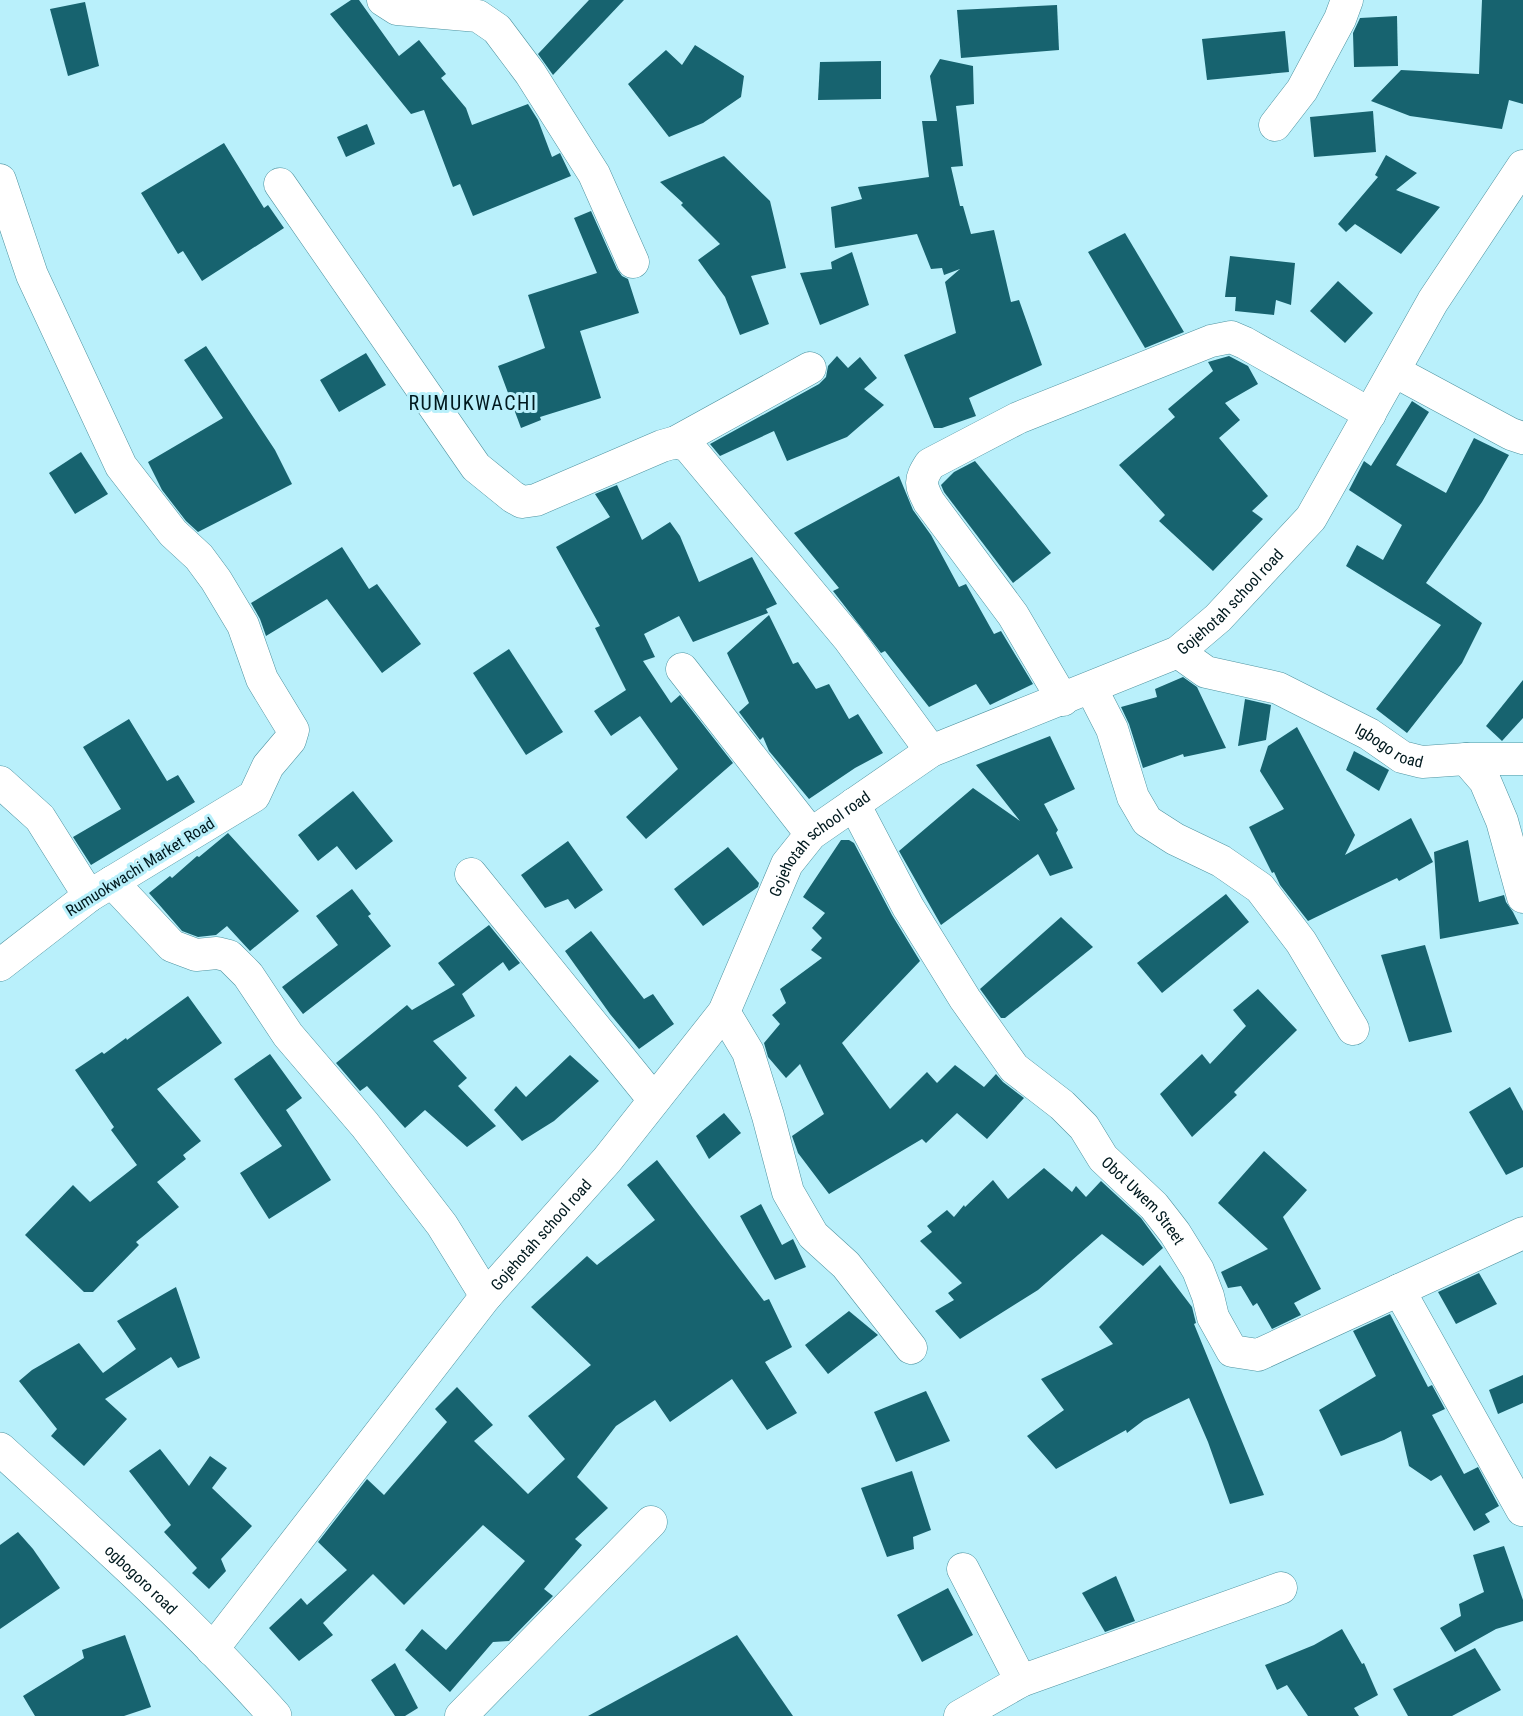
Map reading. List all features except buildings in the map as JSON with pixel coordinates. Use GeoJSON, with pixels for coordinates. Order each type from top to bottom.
{"type":"FeatureCollection","features":[{"type":"Feature","properties":{"kind":"street"},"geometry":{"type":"LineString","coordinates":[[383,0],[397,9],[478,16],[497,30],[530,73],[594,174],[633,262]]}},
{"type":"Feature","properties":{"kind":"street"},"geometry":{"type":"LineString","coordinates":[[1275,125],[1302,90],[1340,19],[1347,0]]}},
{"type":"Feature","properties":{"kind":"street","name":"Gojehotah school road"},"geometry":{"type":"LineString","coordinates":[[212,1650],[486,1296],[607,1160],[724,1012],[787,864],[811,834],[931,751],[1178,652],[1218,618],[1311,518],[1433,302],[1523,166]]}},
{"type":"Feature","properties":{"kind":"street","name":"Rumuokwachi Market Road"},"geometry":{"type":"LineString","coordinates":[[0,180],[32,275],[121,466],[173,533],[199,557],[216,580],[243,625],[262,679],[293,730],[290,740],[268,766],[254,796],[100,889],[0,965]]}},
{"type":"Feature","properties":{"kind":"street"},"geometry":{"type":"LineString","coordinates":[[280,183],[476,467],[522,502],[536,500],[676,442],[810,368]]}},
{"type":"Feature","properties":{"kind":"street"},"geometry":{"type":"LineString","coordinates":[[1063,700],[1013,615],[929,502],[921,487],[922,476],[930,464],[1018,418],[1211,341],[1231,338],[1245,343],[1370,414]]}},
{"type":"Feature","properties":{"kind":"street"},"geometry":{"type":"LineString","coordinates":[[1394,371],[1511,434],[1523,438]]}},
{"type":"Feature","properties":{"kind":"street"},"geometry":{"type":"LineString","coordinates":[[676,442],[688,446],[849,639],[931,751]]}},
{"type":"Feature","properties":{"kind":"street","name":"Igbogo road"},"geometry":{"type":"LineString","coordinates":[[1178,652],[1206,672],[1278,688],[1369,734],[1402,757],[1422,762],[1523,759]]}},
{"type":"Feature","properties":{"kind":"street"},"geometry":{"type":"LineString","coordinates":[[682,669],[811,834]]}},
{"type":"Feature","properties":{"kind":"street"},"geometry":{"type":"LineString","coordinates":[[1091,688],[1112,729],[1133,797],[1147,821],[1175,839],[1221,861],[1260,888],[1301,942],[1353,1029]]}},
{"type":"Feature","properties":{"kind":"street"},"geometry":{"type":"LineString","coordinates":[[1466,759],[1485,781],[1502,821],[1523,897]]}},
{"type":"Feature","properties":{"kind":"street"},"geometry":{"type":"LineString","coordinates":[[0,782],[40,818],[100,889],[172,946],[196,956],[217,953],[229,956],[248,975],[288,1035],[365,1125],[442,1225],[486,1296]]}},
{"type":"Feature","properties":{"kind":"street","name":"Obot Uwem Street"},"geometry":{"type":"LineString","coordinates":[[854,804],[908,908],[965,999],[1014,1068],[1062,1105],[1084,1127],[1103,1158],[1154,1206],[1175,1233],[1198,1270],[1213,1317],[1232,1351],[1258,1355],[1523,1233]]}},
{"type":"Feature","properties":{"kind":"street"},"geometry":{"type":"LineString","coordinates":[[471,874],[654,1100]]}},
{"type":"Feature","properties":{"kind":"street"},"geometry":{"type":"LineString","coordinates":[[724,1012],[748,1052],[793,1201],[813,1235],[846,1265],[911,1348]]}},
{"type":"Feature","properties":{"kind":"street"},"geometry":{"type":"LineString","coordinates":[[1400,1290],[1522,1510]]}},
{"type":"Feature","properties":{"kind":"street","name":"ogbogoro road"},"geometry":{"type":"LineString","coordinates":[[0,1449],[143,1580],[274,1716]]}},
{"type":"Feature","properties":{"kind":"street"},"geometry":{"type":"LineString","coordinates":[[461,1716],[651,1522]]}},
{"type":"Feature","properties":{"kind":"street"},"geometry":{"type":"LineString","coordinates":[[963,1569],[1021,1681]]}},
{"type":"Feature","properties":{"kind":"street"},"geometry":{"type":"LineString","coordinates":[[960,1716],[1021,1681],[1281,1588]]}},
{"type":"Feature","properties":{"kind":"district","name":"RUMUKWACHI"},"geometry":{"type":"Point","coordinates":[473,403]}}]}
